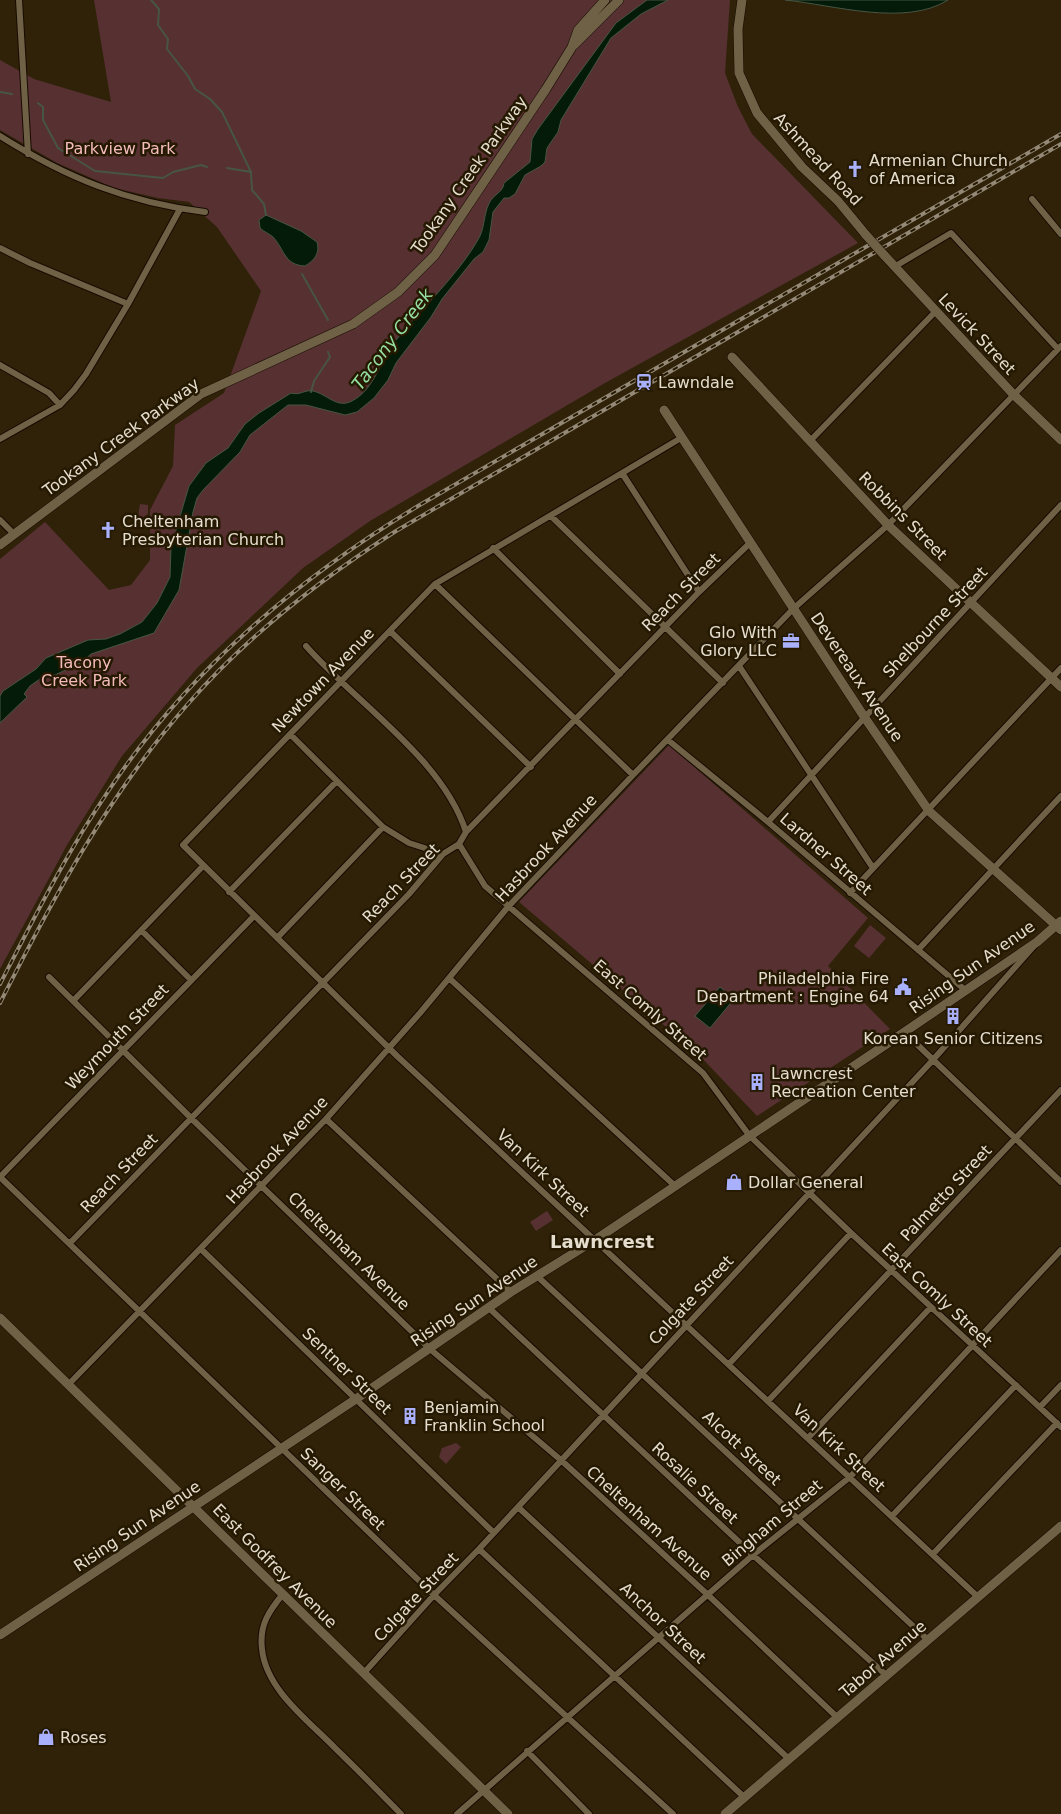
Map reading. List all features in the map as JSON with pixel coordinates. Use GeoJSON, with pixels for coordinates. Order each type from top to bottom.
{"type":"FeatureCollection","features":[{"type":"Feature","properties":{"kind":"street"},"geometry":{"type":"LineString","coordinates":[[20,0],[28,154]]}},
{"type":"Feature","properties":{"kind":"street","name":"Tookany Creek Parkway"},"geometry":{"type":"LineString","coordinates":[[0,546],[201,394],[353,324],[398,292],[435,255],[572,47],[578,30],[605,0]]}},
{"type":"Feature","properties":{"kind":"street"},"geometry":{"type":"LineString","coordinates":[[572,47],[587,34],[604,13],[618,0]]}},
{"type":"Feature","properties":{"kind":"street","name":"Ashmead Road"},"geometry":{"type":"LineString","coordinates":[[742,2],[738,29],[738,73],[757,113],[802,167],[838,201],[875,245]]}},
{"type":"Feature","properties":{"kind":"street"},"geometry":{"type":"LineString","coordinates":[[0,136],[28,154],[100,189],[180,209],[205,212]]}},
{"type":"Feature","properties":{"kind":"street"},"geometry":{"type":"LineString","coordinates":[[1032,199],[1061,234]]}},
{"type":"Feature","properties":{"kind":"street"},"geometry":{"type":"LineString","coordinates":[[0,439],[60,405],[86,374],[128,304],[180,209]]}},
{"type":"Feature","properties":{"kind":"street"},"geometry":{"type":"LineString","coordinates":[[894,267],[953,234],[1060,347]]}},
{"type":"Feature","properties":{"kind":"street","name":"Levick Street"},"geometry":{"type":"LineString","coordinates":[[875,245],[1013,394],[1061,440]]}},
{"type":"Feature","properties":{"kind":"street"},"geometry":{"type":"LineString","coordinates":[[0,248],[38,267],[128,304]]}},
{"type":"Feature","properties":{"kind":"street"},"geometry":{"type":"LineString","coordinates":[[810,441],[936,311]]}},
{"type":"Feature","properties":{"kind":"street","name":"Hasbrook Avenue"},"geometry":{"type":"LineString","coordinates":[[68,1385],[202,1250],[326,1119],[450,978],[508,908],[633,775],[793,609],[888,525],[1060,347]]}},
{"type":"Feature","properties":{"kind":"street","name":"Robbins Street"},"geometry":{"type":"LineString","coordinates":[[732,357],[888,525],[970,604],[1061,687]]}},
{"type":"Feature","properties":{"kind":"street"},"geometry":{"type":"LineString","coordinates":[[0,365],[49,393],[60,405]]}},
{"type":"Feature","properties":{"kind":"street","name":"Devereaux Avenue"},"geometry":{"type":"LineString","coordinates":[[664,410],[865,718],[930,811],[992,869],[1059,925]]}},
{"type":"Feature","properties":{"kind":"street","name":"Newtown Avenue"},"geometry":{"type":"LineString","coordinates":[[203,866],[183,845],[435,584],[681,438]]}},
{"type":"Feature","properties":{"kind":"street"},"geometry":{"type":"LineString","coordinates":[[622,473],[699,592]]}},
{"type":"Feature","properties":{"kind":"street","name":"Shelbourne Street"},"geometry":{"type":"LineString","coordinates":[[768,822],[1061,505]]}},
{"type":"Feature","properties":{"kind":"street"},"geometry":{"type":"LineString","coordinates":[[552,516],[723,683]]}},
{"type":"Feature","properties":{"kind":"street"},"geometry":{"type":"LineString","coordinates":[[0,520],[14,534]]}},
{"type":"Feature","properties":{"kind":"street","name":"Reach Street"},"geometry":{"type":"LineString","coordinates":[[70,1243],[409,894],[444,854],[459,844],[466,832],[699,592],[751,542]]}},
{"type":"Feature","properties":{"kind":"street"},"geometry":{"type":"LineString","coordinates":[[493,548],[620,674]]}},
{"type":"Feature","properties":{"kind":"street"},"geometry":{"type":"LineString","coordinates":[[435,584],[633,775]]}},
{"type":"Feature","properties":{"kind":"street"},"geometry":{"type":"LineString","coordinates":[[390,631],[531,767]]}},
{"type":"Feature","properties":{"kind":"street"},"geometry":{"type":"LineString","coordinates":[[306,646],[341,683],[431,770],[448,791],[466,832]]}},
{"type":"Feature","properties":{"kind":"street"},"geometry":{"type":"LineString","coordinates":[[740,666],[873,868]]}},
{"type":"Feature","properties":{"kind":"street"},"geometry":{"type":"LineString","coordinates":[[850,893],[930,811],[1061,668]]}},
{"type":"Feature","properties":{"kind":"street"},"geometry":{"type":"LineString","coordinates":[[290,734],[384,827],[409,843],[444,854]]}},
{"type":"Feature","properties":{"kind":"street","name":"Lardner Street"},"geometry":{"type":"LineString","coordinates":[[668,740],[768,822],[964,989]]}},
{"type":"Feature","properties":{"kind":"street"},"geometry":{"type":"LineString","coordinates":[[229,892],[338,781]]}},
{"type":"Feature","properties":{"kind":"street"},"geometry":{"type":"LineString","coordinates":[[918,950],[1061,796]]}},
{"type":"Feature","properties":{"kind":"street"},"geometry":{"type":"LineString","coordinates":[[277,938],[384,827]]}},
{"type":"Feature","properties":{"kind":"street","name":"East Comly Street"},"geometry":{"type":"LineString","coordinates":[[459,844],[485,886],[508,908],[703,1073],[749,1135],[808,1194],[1059,1425]]}},
{"type":"Feature","properties":{"kind":"street"},"geometry":{"type":"LineString","coordinates":[[73,1001],[203,866]]}},
{"type":"Feature","properties":{"kind":"street","name":"Van Kirk Street"},"geometry":{"type":"LineString","coordinates":[[203,866],[389,1048],[978,1597]]}},
{"type":"Feature","properties":{"kind":"street","name":"Weymouth Street"},"geometry":{"type":"LineString","coordinates":[[0,1177],[254,916]]}},
{"type":"Feature","properties":{"kind":"street","name":"Rising Sun Avenue"},"geometry":{"type":"LineString","coordinates":[[0,1635],[356,1399],[511,1292],[595,1240],[674,1185],[904,1032],[964,989],[1037,942],[1059,925]]}},
{"type":"Feature","properties":{"kind":"street"},"geometry":{"type":"LineString","coordinates":[[142,931],[191,980]]}},
{"type":"Feature","properties":{"kind":"street","name":"Colgate Street"},"geometry":{"type":"LineString","coordinates":[[363,1674],[434,1595],[604,1416],[686,1325],[932,1061],[1037,942]]}},
{"type":"Feature","properties":{"kind":"street","name":"Cheltenham Avenue"},"geometry":{"type":"LineString","coordinates":[[49,977],[122,1051],[430,1349],[562,1461],[838,1718]]}},
{"type":"Feature","properties":{"kind":"street"},"geometry":{"type":"LineString","coordinates":[[450,978],[674,1185]]}},
{"type":"Feature","properties":{"kind":"street"},"geometry":{"type":"LineString","coordinates":[[904,1032],[932,1061],[1061,1182]]}},
{"type":"Feature","properties":{"kind":"street","name":"Palmetto Street"},"geometry":{"type":"LineString","coordinates":[[768,1401],[1061,1090]]}},
{"type":"Feature","properties":{"kind":"street"},"geometry":{"type":"LineString","coordinates":[[326,1119],[511,1292]]}},
{"type":"Feature","properties":{"kind":"street","name":"Sanger Street"},"geometry":{"type":"LineString","coordinates":[[0,1177],[434,1595],[673,1814]]}},
{"type":"Feature","properties":{"kind":"street"},"geometry":{"type":"LineString","coordinates":[[728,1364],[851,1233]]}},
{"type":"Feature","properties":{"kind":"street","name":"Sentner Street"},"geometry":{"type":"LineString","coordinates":[[202,1250],[494,1533]]}},
{"type":"Feature","properties":{"kind":"street","name":"Bingham Street"},"geometry":{"type":"LineString","coordinates":[[456,1814],[752,1555],[850,1477],[1061,1250]]}},
{"type":"Feature","properties":{"kind":"street","name":"Alcott Street"},"geometry":{"type":"LineString","coordinates":[[537,1276],[928,1640]]}},
{"type":"Feature","properties":{"kind":"street"},"geometry":{"type":"LineString","coordinates":[[808,1438],[931,1307]]}},
{"type":"Feature","properties":{"kind":"street","name":"Rosalie Street"},"geometry":{"type":"LineString","coordinates":[[488,1308],[752,1555],[886,1675]]}},
{"type":"Feature","properties":{"kind":"street","name":"East Godfrey Avenue"},"geometry":{"type":"LineString","coordinates":[[0,1318],[508,1814]]}},
{"type":"Feature","properties":{"kind":"street"},"geometry":{"type":"LineString","coordinates":[[892,1516],[1016,1385]]}},
{"type":"Feature","properties":{"kind":"street"},"geometry":{"type":"LineString","coordinates":[[1040,1407],[1061,1385]]}},
{"type":"Feature","properties":{"kind":"street"},"geometry":{"type":"LineString","coordinates":[[933,1554],[1059,1425]]}},
{"type":"Feature","properties":{"kind":"street","name":"Anchor Street"},"geometry":{"type":"LineString","coordinates":[[518,1507],[789,1759]]}},
{"type":"Feature","properties":{"kind":"street","name":"Tabor Avenue"},"geometry":{"type":"LineString","coordinates":[[725,1814],[1061,1526]]}},
{"type":"Feature","properties":{"kind":"street"},"geometry":{"type":"LineString","coordinates":[[479,1549],[744,1798]]}},
{"type":"Feature","properties":{"kind":"street"},"geometry":{"type":"LineString","coordinates":[[283,1594],[266,1614],[262,1628],[262,1649],[266,1668],[285,1697],[401,1814]]}},
{"type":"Feature","properties":{"kind":"street"},"geometry":{"type":"LineString","coordinates":[[527,1751],[589,1814]]}},
{"type":"Feature","properties":{"kind":"green space"},"geometry":{"type":"Polygon","coordinates":[[[94,0],[730,0],[725,73],[738,107],[752,134],[858,243],[605,383],[370,521],[303,568],[197,668],[122,756],[67,845],[0,969],[0,559],[45,522],[109,590],[131,585],[150,560],[150,510],[173,466],[175,425],[224,393],[261,291],[217,227],[189,202],[158,198],[114,188],[57,163],[0,130],[0,60],[34,79],[111,102],[94,0]]]}},
{"type":"Feature","properties":{"kind":"green space"},"geometry":{"type":"Polygon","coordinates":[[[140,504],[148,505],[148,514],[141,519],[138,516],[140,504]]]}},
{"type":"Feature","properties":{"kind":"green space"},"geometry":{"type":"Polygon","coordinates":[[[669,745],[868,918],[828,966],[890,1029],[757,1116],[699,1055],[519,902],[669,745]]]}},
{"type":"Feature","properties":{"kind":"green space"},"geometry":{"type":"Polygon","coordinates":[[[870,925],[886,938],[869,958],[854,946],[870,925]]]}},
{"type":"Feature","properties":{"kind":"green space"},"geometry":{"type":"Polygon","coordinates":[[[547,1211],[553,1220],[536,1231],[530,1222],[547,1211]]]}},
{"type":"Feature","properties":{"kind":"green space"},"geometry":{"type":"Polygon","coordinates":[[[456,1443],[461,1447],[446,1464],[439,1457],[442,1448],[456,1443]]]}},
{"type":"Feature","properties":{"kind":"shaded area"},"geometry":{"type":"Polygon","coordinates":[[[647,0],[668,0],[641,14],[611,38],[561,120],[558,132],[547,148],[545,162],[525,175],[515,194],[509,198],[504,198],[493,212],[489,240],[483,252],[474,259],[442,299],[431,317],[396,363],[388,380],[374,398],[357,412],[345,415],[306,405],[288,405],[250,435],[240,452],[197,498],[179,590],[154,633],[91,654],[82,662],[55,675],[47,674],[30,686],[24,694],[27,697],[0,723],[0,696],[3,691],[36,669],[46,658],[88,640],[106,639],[120,634],[142,622],[157,603],[170,577],[171,547],[189,486],[206,463],[228,448],[245,424],[291,393],[297,394],[313,391],[342,403],[347,403],[360,396],[372,381],[396,340],[463,263],[480,236],[491,200],[501,190],[504,183],[530,162],[532,139],[538,129],[616,23],[647,0]]]}},
{"type":"Feature","properties":{"kind":"shaded area"},"geometry":{"type":"Polygon","coordinates":[[[785,0],[948,0],[931,8],[911,12],[890,13],[869,12],[785,0]]]}},
{"type":"Feature","properties":{"kind":"shaded area"},"geometry":{"type":"Polygon","coordinates":[[[266,215],[301,231],[317,242],[317,253],[312,261],[305,266],[298,265],[289,260],[273,237],[260,228],[259,220],[266,215]]]}},
{"type":"Feature","properties":{"kind":"shaded area"},"geometry":{"type":"Polygon","coordinates":[[[720,987],[734,999],[710,1028],[695,1016],[720,987]]]}},
{"type":"Feature","properties":{"kind":"waterway"},"geometry":{"type":"LineString","coordinates":[[151,0],[159,9],[158,25],[168,39],[167,49],[188,76],[195,89],[210,99],[222,112],[251,172]]}},
{"type":"Feature","properties":{"kind":"waterway"},"geometry":{"type":"LineString","coordinates":[[0,92],[12,94]]}},
{"type":"Feature","properties":{"kind":"waterway"},"geometry":{"type":"LineString","coordinates":[[38,103],[43,107],[43,120],[58,148],[95,171],[163,178],[173,172],[201,165],[207,167]]}},
{"type":"Feature","properties":{"kind":"waterway"},"geometry":{"type":"LineString","coordinates":[[227,168],[251,172],[252,190],[264,204],[266,215]]}},
{"type":"Feature","properties":{"kind":"waterway"},"geometry":{"type":"LineString","coordinates":[[302,274],[328,320]]}},
{"type":"Feature","properties":{"kind":"waterway"},"geometry":{"type":"LineString","coordinates":[[311,392],[314,381],[330,357],[328,352]]}},
{"type":"Feature","properties":{"kind":"railway"},"geometry":{"type":"LineString","coordinates":[[0,984],[79,837],[140,746],[174,705],[210,667],[288,597],[330,565],[418,506],[1061,134]]}},
{"type":"Feature","properties":{"kind":"railway"},"geometry":{"type":"LineString","coordinates":[[0,1003],[62,886],[132,774],[187,705],[210,680],[285,610],[339,569],[396,531],[1061,144]]}},
{"type":"Feature","properties":{"kind":"place","name":"Armenian Church of America"},"geometry":{"type":"Point","coordinates":[855,169]}},
{"type":"Feature","properties":{"kind":"place","name":"Lawndale"},"geometry":{"type":"Point","coordinates":[644,382]}},
{"type":"Feature","properties":{"kind":"place","name":"Cheltenham Presbyterian Church"},"geometry":{"type":"Point","coordinates":[108,530]}},
{"type":"Feature","properties":{"kind":"place","name":"Glo With Glory LLC"},"geometry":{"type":"Point","coordinates":[791,641]}},
{"type":"Feature","properties":{"kind":"place","name":"Philadelphia Fire Department : Engine 64"},"geometry":{"type":"Point","coordinates":[903,987]}},
{"type":"Feature","properties":{"kind":"place","name":"Korean Senior Citizens"},"geometry":{"type":"Point","coordinates":[953,1016]}},
{"type":"Feature","properties":{"kind":"place","name":"Lawncrest Recreation Center"},"geometry":{"type":"Point","coordinates":[757,1082]}},
{"type":"Feature","properties":{"kind":"place","name":"Dollar General"},"geometry":{"type":"Point","coordinates":[734,1182]}},
{"type":"Feature","properties":{"kind":"place","name":"Benjamin Franklin School"},"geometry":{"type":"Point","coordinates":[410,1416]}},
{"type":"Feature","properties":{"kind":"place","name":"Roses"},"geometry":{"type":"Point","coordinates":[46,1737]}},
{"type":"Feature","properties":{"kind":"district","name":"Lawncrest"},"geometry":{"type":"Point","coordinates":[602,1241]}},
{"type":"Feature","properties":{"kind":"park label","name":"Parkview Park"},"geometry":{"type":"Point","coordinates":[120,148]}},
{"type":"Feature","properties":{"kind":"park label","name":"Tacony Creek Park"},"geometry":{"type":"Point","coordinates":[84,671]}},
{"type":"Feature","properties":{"kind":"water label","name":"Tacony Creek"},"geometry":{"type":"Point","coordinates":[392,339]}}]}
